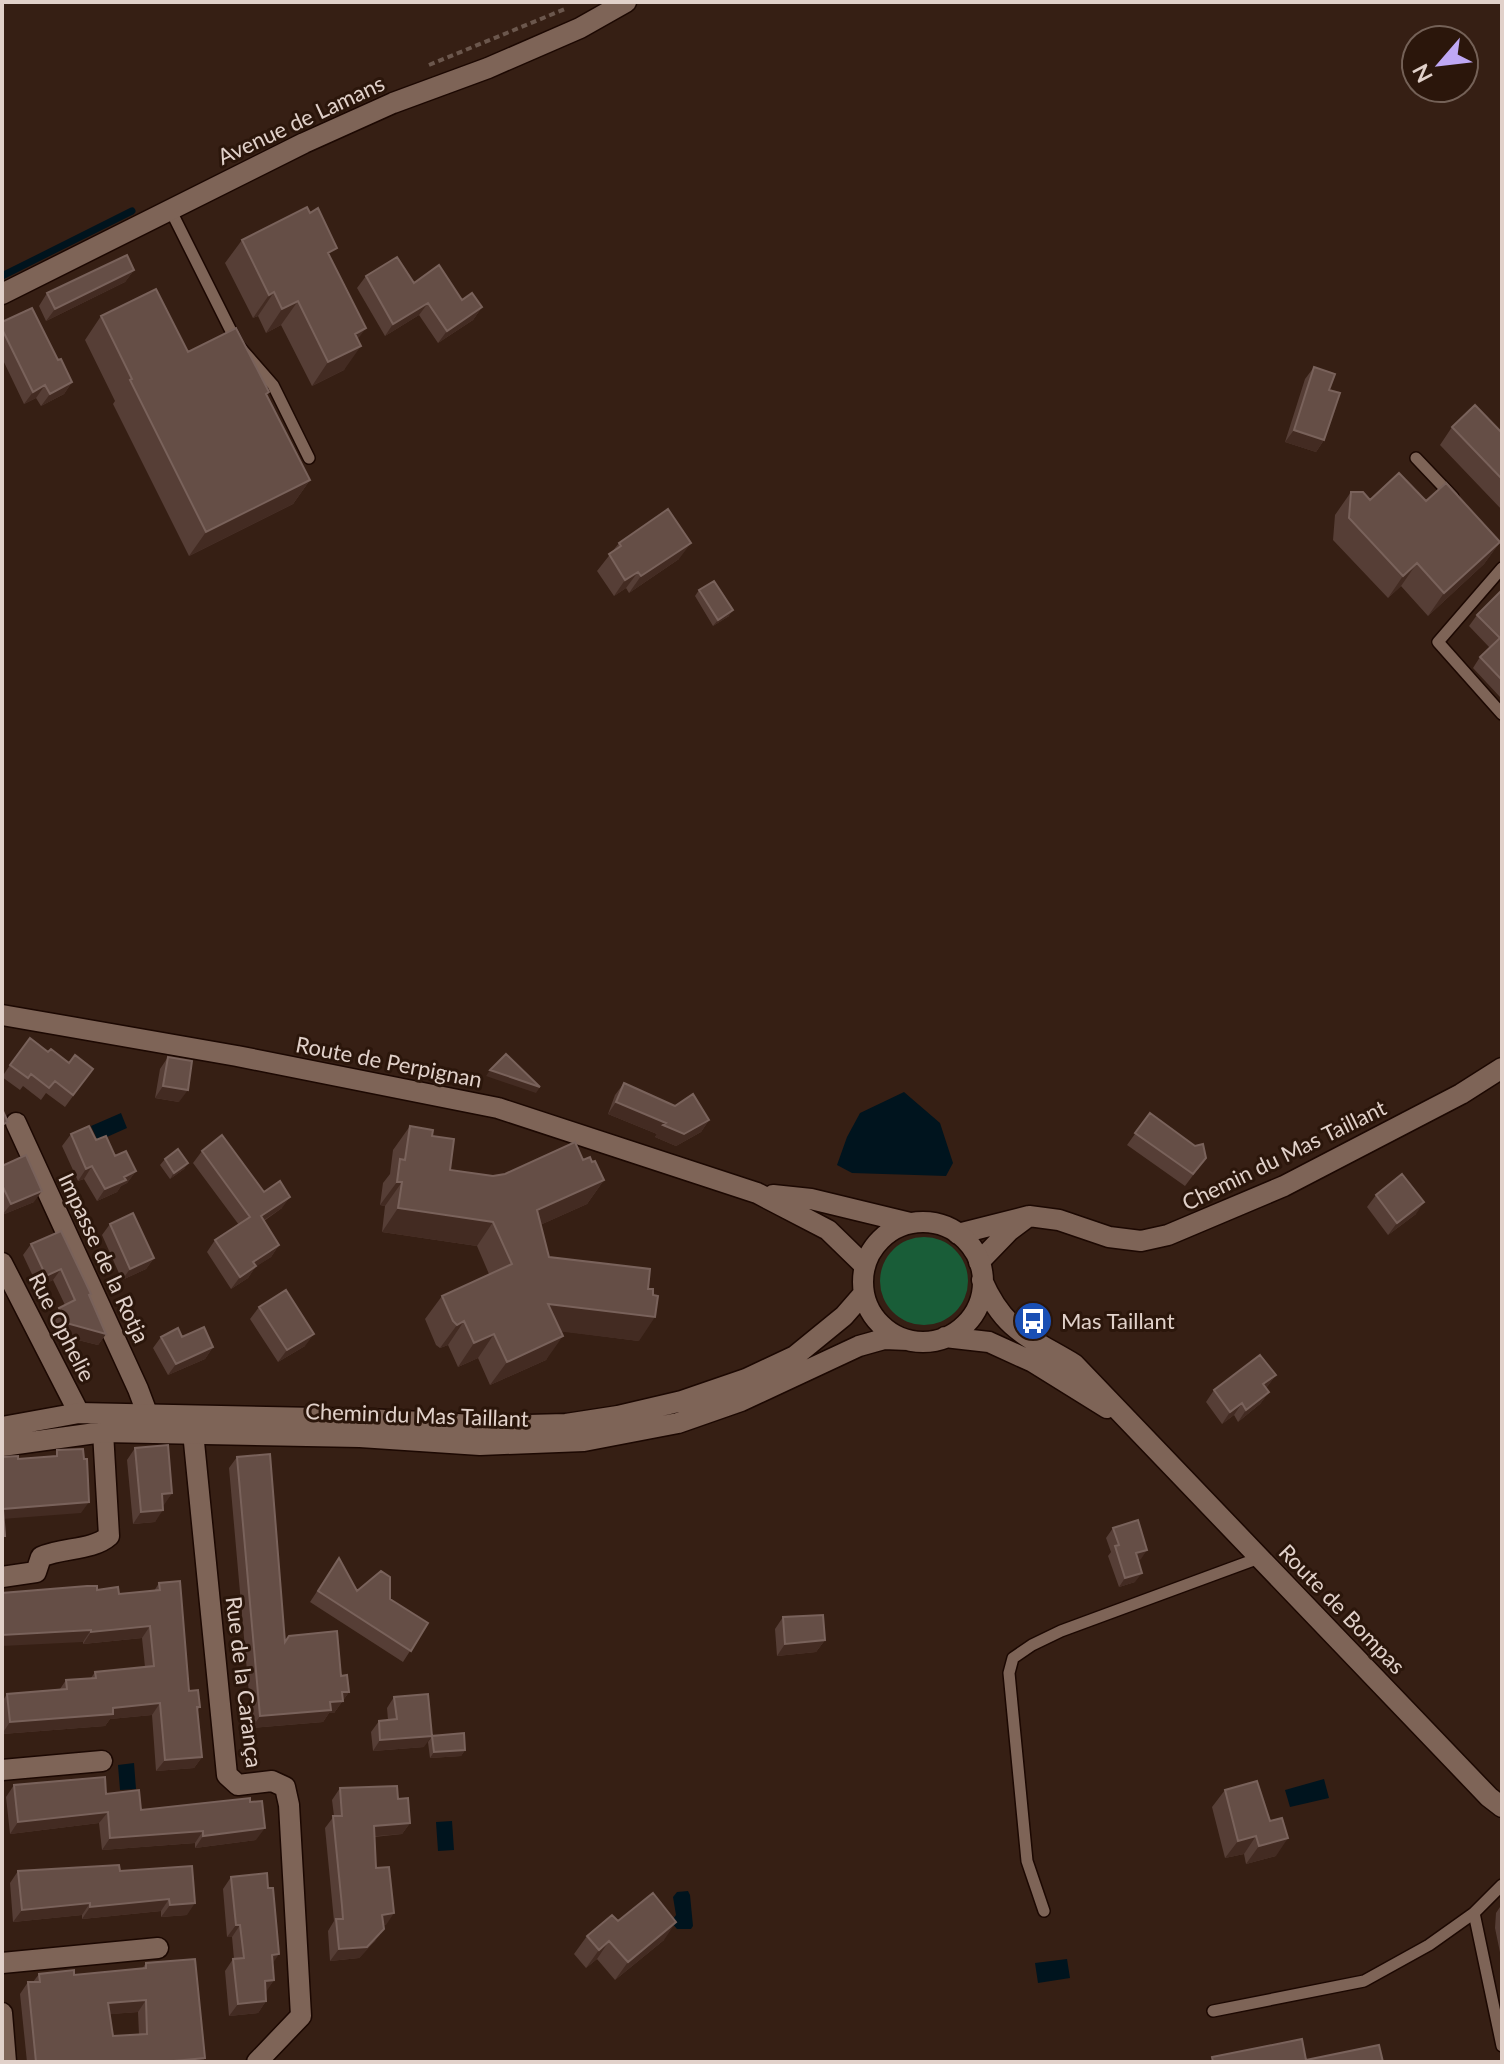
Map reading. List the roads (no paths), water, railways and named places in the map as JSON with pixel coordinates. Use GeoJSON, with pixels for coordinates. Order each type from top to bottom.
{"type":"FeatureCollection","features":[{"type":"Feature","properties":{"kind":"main road","name":"Avenue de Lamans"},"geometry":{"type":"LineString","coordinates":[[2,294],[170,209],[393,103],[488,68],[580,28],[626,2]]}},
{"type":"Feature","properties":{"kind":"main road","name":"Route de Perpignan"},"geometry":{"type":"LineString","coordinates":[[2,1015],[237,1056],[498,1108],[757,1193],[828,1230],[865,1266]]}},
{"type":"Feature","properties":{"kind":"main road","name":"Chemin du Mas Taillant"},"geometry":{"type":"LineString","coordinates":[[1029,1216],[1059,1220],[1109,1237],[1141,1241],[1168,1235],[1284,1186],[1461,1094],[1502,1068]]}},
{"type":"Feature","properties":{"kind":"main road","name":"Impasse de la Rotja"},"geometry":{"type":"LineString","coordinates":[[16,1123],[147,1413]]}},
{"type":"Feature","properties":{"kind":"main road","name":"Route de Perpignan"},"geometry":{"type":"LineString","coordinates":[[757,1193],[811,1199],[910,1223]]}},
{"type":"Feature","properties":{"kind":"main road"},"geometry":{"type":"LineString","coordinates":[[958,1234],[1029,1216]]}},
{"type":"Feature","properties":{"kind":"main road"},"geometry":{"type":"LineString","coordinates":[[1029,1216],[1009,1231],[981,1271],[980,1298],[973,1314],[961,1328],[927,1342],[908,1340],[879,1323],[869,1309],[864,1293],[865,1266],[881,1238],[910,1223],[927,1222],[943,1226],[971,1246],[981,1271],[993,1304],[1012,1327],[1074,1364],[1150,1440]]}},
{"type":"Feature","properties":{"kind":"main road","name":"Rue Ophelie"},"geometry":{"type":"LineString","coordinates":[[2,1263],[79,1413]]}},
{"type":"Feature","properties":{"kind":"main road","name":"Chemin du Mas Taillant"},"geometry":{"type":"LineString","coordinates":[[2,1427],[79,1413],[368,1419],[492,1426],[566,1424],[605,1418],[682,1401],[746,1379],[795,1356],[844,1316],[864,1293]]}},
{"type":"Feature","properties":{"kind":"main road"},"geometry":{"type":"LineString","coordinates":[[945,1337],[989,1342],[1033,1362],[1110,1410],[1150,1440]]}},
{"type":"Feature","properties":{"kind":"main road","name":"Chemin du Mas Taillant"},"geometry":{"type":"LineString","coordinates":[[2,1446],[103,1432],[360,1437],[480,1445],[584,1441],[678,1423],[741,1401],[859,1346],[884,1339],[908,1340]]}},
{"type":"Feature","properties":{"kind":"main road"},"geometry":{"type":"LineString","coordinates":[[2,1577],[36,1572],[41,1557],[55,1551],[101,1543],[109,1536],[103,1432]]}},
{"type":"Feature","properties":{"kind":"main road","name":"Rue de la Carança"},"geometry":{"type":"LineString","coordinates":[[193,1432],[227,1775],[238,1785],[272,1781],[285,1787],[289,1805],[301,2016],[257,2062]]}},
{"type":"Feature","properties":{"kind":"main road","name":"Route de Bompas"},"geometry":{"type":"LineString","coordinates":[[1150,1440],[1259,1558],[1502,1807]]}},
{"type":"Feature","properties":{"kind":"main road"},"geometry":{"type":"LineString","coordinates":[[2,1770],[102,1761]]}},
{"type":"Feature","properties":{"kind":"main road"},"geometry":{"type":"LineString","coordinates":[[2,1963],[158,1948]]}},
{"type":"Feature","properties":{"kind":"main road"},"geometry":{"type":"LineString","coordinates":[[2,2013],[6,2062]]}},
{"type":"Feature","properties":{"kind":"lane"},"geometry":{"type":"LineString","coordinates":[[170,209],[238,345],[273,385],[309,458]]}},
{"type":"Feature","properties":{"kind":"lane"},"geometry":{"type":"LineString","coordinates":[[1416,458],[1459,504]]}},
{"type":"Feature","properties":{"kind":"lane"},"geometry":{"type":"LineString","coordinates":[[1502,568],[1438,642],[1502,714]]}},
{"type":"Feature","properties":{"kind":"lane"},"geometry":{"type":"LineString","coordinates":[[1044,1911],[1027,1861],[1009,1673],[1013,1658],[1061,1631],[1259,1558]]}},
{"type":"Feature","properties":{"kind":"lane"},"geometry":{"type":"LineString","coordinates":[[1213,2011],[1364,1981],[1429,1945],[1474,1913],[1502,1885]]}},
{"type":"Feature","properties":{"kind":"lane"},"geometry":{"type":"LineString","coordinates":[[1474,1913],[1502,2046]]}},
{"type":"Feature","properties":{"kind":"water"},"geometry":{"type":"Polygon","coordinates":[[[904,1092],[940,1123],[953,1163],[946,1176],[852,1173],[837,1165],[860,1113],[904,1092]]]}},
{"type":"Feature","properties":{"kind":"water"},"geometry":{"type":"Polygon","coordinates":[[[121,1113],[127,1128],[98,1141],[91,1126],[121,1113]]]}},
{"type":"Feature","properties":{"kind":"water"},"geometry":{"type":"Polygon","coordinates":[[[134,1763],[136,1789],[120,1790],[118,1765],[134,1763]]]}},
{"type":"Feature","properties":{"kind":"water"},"geometry":{"type":"Polygon","coordinates":[[[1324,1779],[1329,1798],[1290,1807],[1285,1790],[1324,1779]]]}},
{"type":"Feature","properties":{"kind":"water"},"geometry":{"type":"Polygon","coordinates":[[[452,1821],[454,1850],[438,1851],[436,1822],[452,1821]]]}},
{"type":"Feature","properties":{"kind":"water"},"geometry":{"type":"Polygon","coordinates":[[[688,1891],[693,1926],[691,1929],[677,1929],[671,1922],[676,1915],[673,1897],[677,1892],[688,1891]]]}},
{"type":"Feature","properties":{"kind":"water"},"geometry":{"type":"Polygon","coordinates":[[[1067,1959],[1070,1978],[1038,1983],[1035,1963],[1067,1959]]]}},
{"type":"Feature","properties":{"kind":"waterway"},"geometry":{"type":"LineString","coordinates":[[2,276],[132,211]]}},
{"type":"Feature","properties":{"kind":"place","name":"Mas Taillant"},"geometry":{"type":"Point","coordinates":[1033,1321]}}]}
